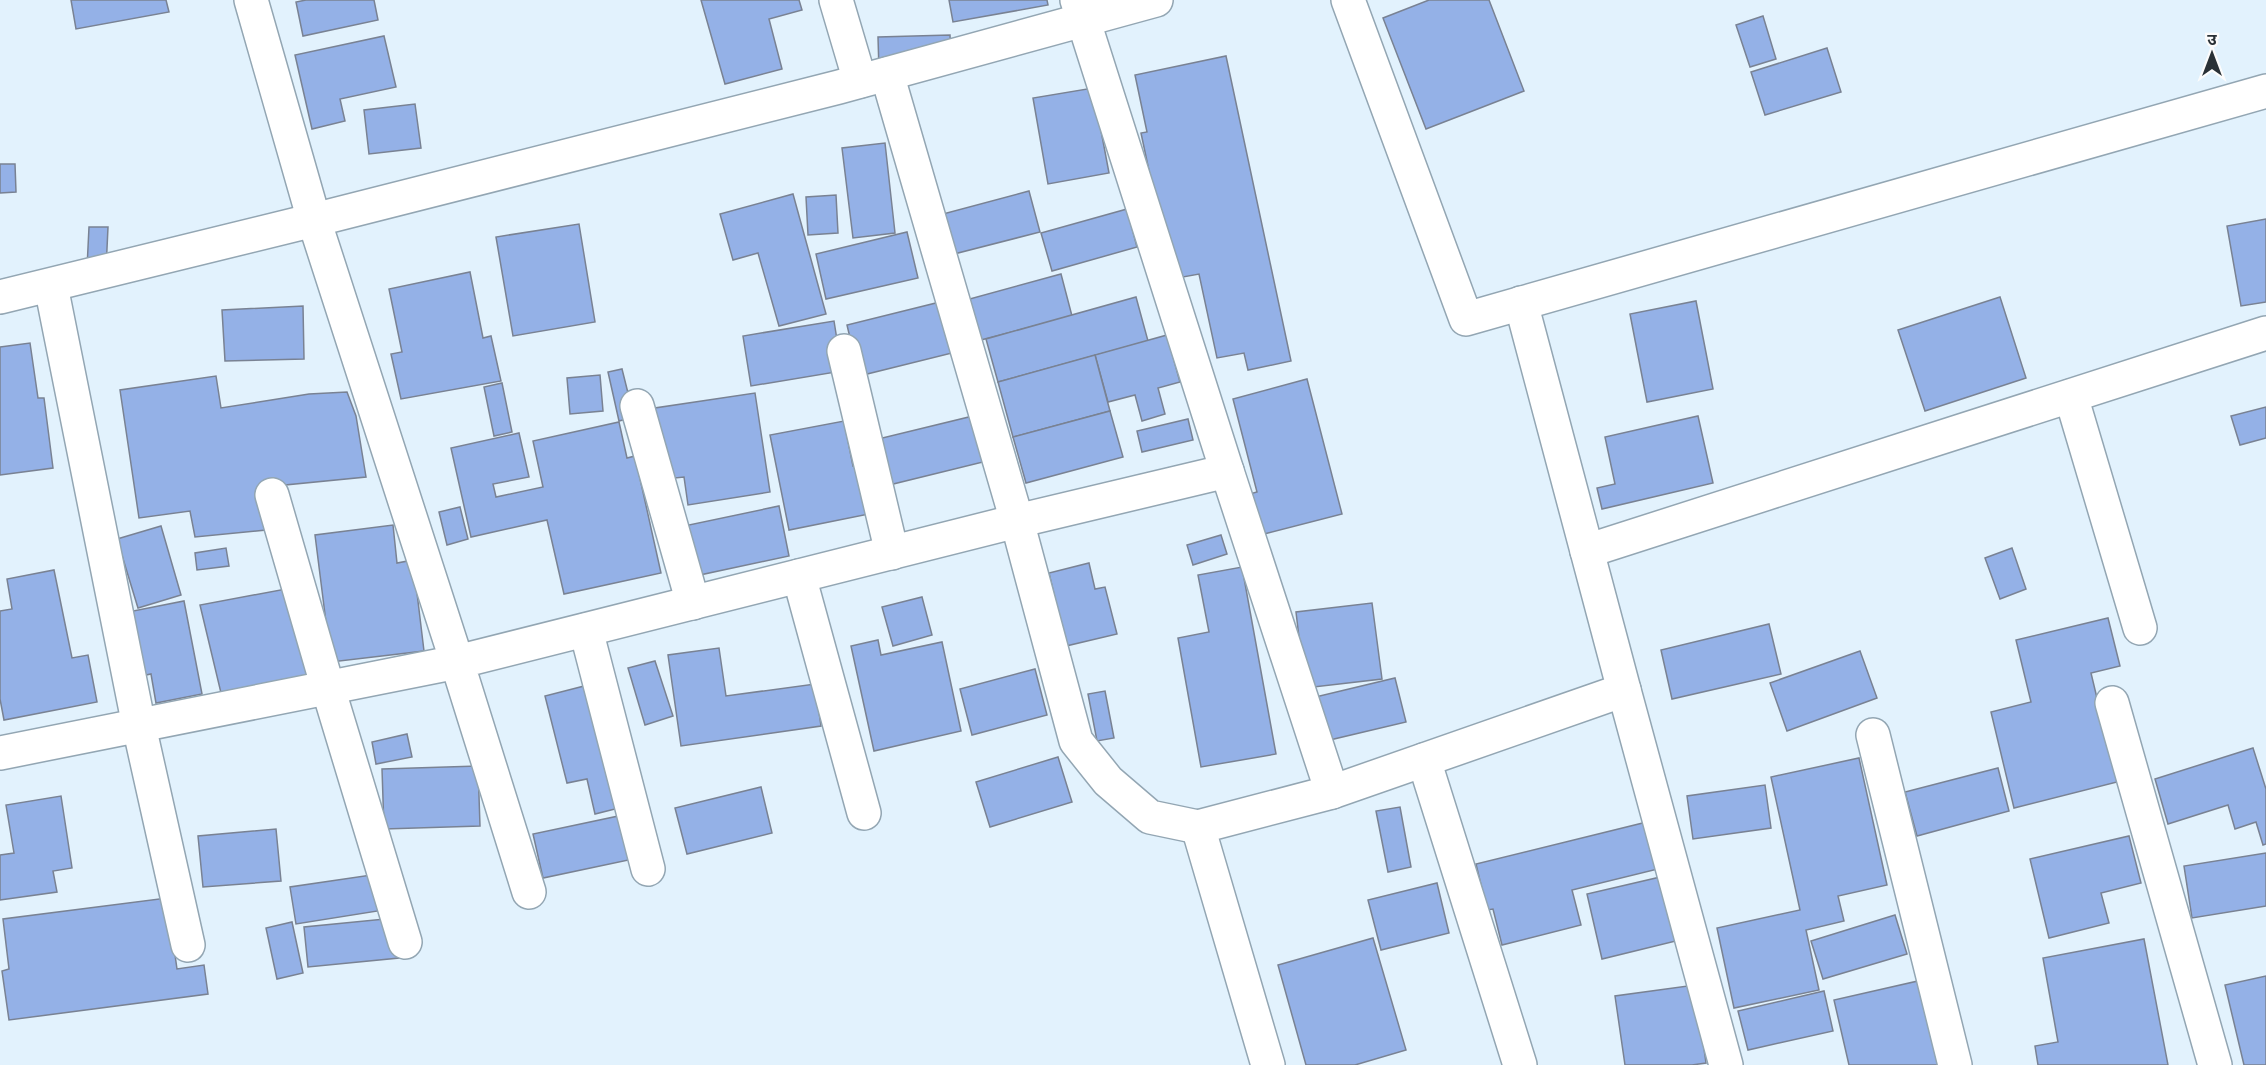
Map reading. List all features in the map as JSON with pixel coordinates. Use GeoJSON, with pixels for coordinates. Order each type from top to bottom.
{"type":"FeatureCollection","features":[{"type":"Feature","properties":{"kind":"street"},"geometry":{"type":"LineString","coordinates":[[251,0],[314,220],[529,892]]}},
{"type":"Feature","properties":{"kind":"street"},"geometry":{"type":"LineString","coordinates":[[836,0],[873,78],[1017,521],[1076,741],[1108,781],[1150,818],[1198,826],[1332,792],[1624,690]]}},
{"type":"Feature","properties":{"kind":"street"},"geometry":{"type":"LineString","coordinates":[[0,297],[873,78],[1080,10],[1156,0]]}},
{"type":"Feature","properties":{"kind":"street"},"geometry":{"type":"LineString","coordinates":[[1348,0],[1466,319],[2266,91]]}},
{"type":"Feature","properties":{"kind":"street"},"geometry":{"type":"LineString","coordinates":[[1080,10],[1332,792]]}},
{"type":"Feature","properties":{"kind":"street"},"geometry":{"type":"LineString","coordinates":[[51,286],[139,726],[188,945]]}},
{"type":"Feature","properties":{"kind":"street"},"geometry":{"type":"LineString","coordinates":[[1521,303],[1726,1065]]}},
{"type":"Feature","properties":{"kind":"street"},"geometry":{"type":"LineString","coordinates":[[1587,551],[2266,333]]}},
{"type":"Feature","properties":{"kind":"street"},"geometry":{"type":"LineString","coordinates":[[844,351],[892,553]]}},
{"type":"Feature","properties":{"kind":"street"},"geometry":{"type":"LineString","coordinates":[[2070,396],[2140,628]]}},
{"type":"Feature","properties":{"kind":"street"},"geometry":{"type":"LineString","coordinates":[[637,406],[693,603]]}},
{"type":"Feature","properties":{"kind":"street"},"geometry":{"type":"LineString","coordinates":[[0,753],[457,662],[1017,521],[1227,471]]}},
{"type":"Feature","properties":{"kind":"street"},"geometry":{"type":"LineString","coordinates":[[272,495],[405,942]]}},
{"type":"Feature","properties":{"kind":"street"},"geometry":{"type":"LineString","coordinates":[[799,576],[864,813]]}},
{"type":"Feature","properties":{"kind":"street"},"geometry":{"type":"LineString","coordinates":[[586,630],[648,869]]}},
{"type":"Feature","properties":{"kind":"street"},"geometry":{"type":"LineString","coordinates":[[2112,704],[2216,1065]]}},
{"type":"Feature","properties":{"kind":"street"},"geometry":{"type":"LineString","coordinates":[[1873,735],[1955,1065]]}},
{"type":"Feature","properties":{"kind":"street"},"geometry":{"type":"LineString","coordinates":[[1424,760],[1520,1065]]}},
{"type":"Feature","properties":{"kind":"street"},"geometry":{"type":"LineString","coordinates":[[1198,826],[1268,1065]]}},
{"type":"Feature","properties":{"kind":"building"},"geometry":{"type":"Polygon","coordinates":[[[71,0],[166,0],[169,12],[76,29],[71,0]]]}},
{"type":"Feature","properties":{"kind":"building"},"geometry":{"type":"Polygon","coordinates":[[[374,0],[378,20],[303,36],[296,2],[374,0]]]}},
{"type":"Feature","properties":{"kind":"building"},"geometry":{"type":"Polygon","coordinates":[[[701,0],[799,0],[802,10],[769,19],[782,69],[725,84],[701,0]]]}},
{"type":"Feature","properties":{"kind":"building"},"geometry":{"type":"Polygon","coordinates":[[[949,0],[1047,0],[1048,5],[953,22],[949,0]]]}},
{"type":"Feature","properties":{"kind":"building"},"geometry":{"type":"Polygon","coordinates":[[[1429,0],[1489,0],[1524,91],[1426,129],[1383,18],[1429,0]]]}},
{"type":"Feature","properties":{"kind":"building"},"geometry":{"type":"Polygon","coordinates":[[[1763,16],[1776,59],[1750,67],[1736,25],[1763,16]]]}},
{"type":"Feature","properties":{"kind":"building"},"geometry":{"type":"Polygon","coordinates":[[[950,35],[951,59],[879,71],[878,37],[950,35]]]}},
{"type":"Feature","properties":{"kind":"building"},"geometry":{"type":"Polygon","coordinates":[[[384,36],[396,87],[340,99],[345,121],[312,129],[295,55],[384,36]]]}},
{"type":"Feature","properties":{"kind":"building"},"geometry":{"type":"Polygon","coordinates":[[[1827,48],[1841,92],[1765,115],[1751,72],[1827,48]]]}},
{"type":"Feature","properties":{"kind":"building"},"geometry":{"type":"Polygon","coordinates":[[[1226,56],[1291,361],[1248,370],[1244,353],[1217,358],[1199,274],[1172,279],[1141,133],[1147,132],[1135,75],[1226,56]]]}},
{"type":"Feature","properties":{"kind":"building"},"geometry":{"type":"Polygon","coordinates":[[[1093,88],[1109,173],[1048,184],[1033,98],[1093,88]]]}},
{"type":"Feature","properties":{"kind":"building"},"geometry":{"type":"Polygon","coordinates":[[[415,104],[421,148],[369,154],[364,110],[415,104]]]}},
{"type":"Feature","properties":{"kind":"building"},"geometry":{"type":"Polygon","coordinates":[[[885,143],[895,233],[853,238],[842,148],[885,143]]]}},
{"type":"Feature","properties":{"kind":"building"},"geometry":{"type":"Polygon","coordinates":[[[0,164],[15,164],[16,192],[0,193],[0,164]]]}},
{"type":"Feature","properties":{"kind":"building"},"geometry":{"type":"Polygon","coordinates":[[[1029,191],[1040,232],[954,254],[943,214],[1029,191]]]}},
{"type":"Feature","properties":{"kind":"building"},"geometry":{"type":"Polygon","coordinates":[[[793,194],[826,314],[779,326],[758,253],[733,260],[720,214],[793,194]]]}},
{"type":"Feature","properties":{"kind":"building"},"geometry":{"type":"Polygon","coordinates":[[[836,195],[838,233],[808,235],[806,197],[836,195]]]}},
{"type":"Feature","properties":{"kind":"building"},"geometry":{"type":"Polygon","coordinates":[[[1127,209],[1137,247],[1052,271],[1041,233],[1127,209]]]}},
{"type":"Feature","properties":{"kind":"building"},"geometry":{"type":"Polygon","coordinates":[[[2266,219],[2266,302],[2241,306],[2227,226],[2266,219]]]}},
{"type":"Feature","properties":{"kind":"building"},"geometry":{"type":"Polygon","coordinates":[[[579,224],[595,322],[513,336],[496,237],[579,224]]]}},
{"type":"Feature","properties":{"kind":"building"},"geometry":{"type":"Polygon","coordinates":[[[89,227],[108,227],[106,270],[87,268],[89,227]]]}},
{"type":"Feature","properties":{"kind":"building"},"geometry":{"type":"Polygon","coordinates":[[[907,232],[918,278],[826,299],[816,254],[907,232]]]}},
{"type":"Feature","properties":{"kind":"building"},"geometry":{"type":"Polygon","coordinates":[[[470,272],[483,338],[491,336],[501,381],[401,399],[391,354],[402,352],[389,289],[470,272]]]}},
{"type":"Feature","properties":{"kind":"building"},"geometry":{"type":"Polygon","coordinates":[[[1061,274],[1072,316],[977,341],[966,300],[1061,274]]]}},
{"type":"Feature","properties":{"kind":"building"},"geometry":{"type":"Polygon","coordinates":[[[1136,297],[1148,341],[998,382],[986,339],[1136,297]]]}},
{"type":"Feature","properties":{"kind":"building"},"geometry":{"type":"Polygon","coordinates":[[[2000,297],[2026,378],[1925,411],[1898,330],[2000,297]]]}},
{"type":"Feature","properties":{"kind":"building"},"geometry":{"type":"Polygon","coordinates":[[[944,301],[956,352],[859,376],[847,325],[944,301]]]}},
{"type":"Feature","properties":{"kind":"building"},"geometry":{"type":"Polygon","coordinates":[[[1696,301],[1713,389],[1647,402],[1630,314],[1696,301]]]}},
{"type":"Feature","properties":{"kind":"building"},"geometry":{"type":"Polygon","coordinates":[[[303,306],[304,359],[225,361],[222,310],[303,306]]]}},
{"type":"Feature","properties":{"kind":"building"},"geometry":{"type":"Polygon","coordinates":[[[834,321],[842,371],[751,386],[743,336],[834,321]]]}},
{"type":"Feature","properties":{"kind":"building"},"geometry":{"type":"Polygon","coordinates":[[[1167,335],[1180,382],[1158,388],[1165,414],[1142,421],[1135,395],[1108,402],[1095,355],[1167,335]]]}},
{"type":"Feature","properties":{"kind":"building"},"geometry":{"type":"Polygon","coordinates":[[[30,343],[38,398],[44,398],[53,468],[0,475],[0,347],[30,343]]]}},
{"type":"Feature","properties":{"kind":"building"},"geometry":{"type":"Polygon","coordinates":[[[1095,355],[1110,411],[1013,437],[998,382],[1095,355]]]}},
{"type":"Feature","properties":{"kind":"building"},"geometry":{"type":"Polygon","coordinates":[[[622,369],[634,417],[619,421],[608,372],[622,369]]]}},
{"type":"Feature","properties":{"kind":"building"},"geometry":{"type":"Polygon","coordinates":[[[600,375],[603,411],[570,414],[567,378],[600,375]]]}},
{"type":"Feature","properties":{"kind":"building"},"geometry":{"type":"Polygon","coordinates":[[[216,376],[221,408],[309,394],[347,392],[356,416],[366,477],[265,487],[266,530],[195,537],[190,511],[139,518],[120,390],[216,376]]]}},
{"type":"Feature","properties":{"kind":"building"},"geometry":{"type":"Polygon","coordinates":[[[1307,379],[1342,514],[1256,536],[1246,495],[1257,492],[1233,399],[1307,379]]]}},
{"type":"Feature","properties":{"kind":"building"},"geometry":{"type":"Polygon","coordinates":[[[502,383],[512,432],[494,436],[484,387],[502,383]]]}},
{"type":"Feature","properties":{"kind":"building"},"geometry":{"type":"Polygon","coordinates":[[[755,393],[770,492],[688,505],[684,477],[665,479],[655,408],[755,393]]]}},
{"type":"Feature","properties":{"kind":"building"},"geometry":{"type":"Polygon","coordinates":[[[2266,407],[2266,438],[2240,445],[2231,416],[2266,407]]]}},
{"type":"Feature","properties":{"kind":"building"},"geometry":{"type":"Polygon","coordinates":[[[1110,411],[1123,457],[1026,483],[1013,437],[1110,411]]]}},
{"type":"Feature","properties":{"kind":"building"},"geometry":{"type":"Polygon","coordinates":[[[973,416],[987,461],[885,486],[874,440],[973,416]]]}},
{"type":"Feature","properties":{"kind":"building"},"geometry":{"type":"Polygon","coordinates":[[[1698,416],[1713,483],[1602,509],[1597,488],[1615,484],[1605,437],[1698,416]]]}},
{"type":"Feature","properties":{"kind":"building"},"geometry":{"type":"Polygon","coordinates":[[[1188,419],[1193,440],[1142,452],[1137,431],[1188,419]]]}},
{"type":"Feature","properties":{"kind":"building"},"geometry":{"type":"Polygon","coordinates":[[[844,421],[853,466],[865,463],[874,513],[789,530],[770,435],[844,421]]]}},
{"type":"Feature","properties":{"kind":"building"},"geometry":{"type":"Polygon","coordinates":[[[619,422],[627,458],[635,456],[661,573],[564,594],[547,520],[471,537],[451,448],[519,433],[529,477],[493,484],[496,497],[543,487],[533,441],[619,422]]]}},
{"type":"Feature","properties":{"kind":"building"},"geometry":{"type":"Polygon","coordinates":[[[779,506],[789,556],[695,576],[684,526],[779,506]]]}},
{"type":"Feature","properties":{"kind":"building"},"geometry":{"type":"Polygon","coordinates":[[[460,507],[468,539],[447,545],[439,512],[460,507]]]}},
{"type":"Feature","properties":{"kind":"building"},"geometry":{"type":"Polygon","coordinates":[[[393,525],[397,563],[413,560],[424,651],[331,662],[315,535],[393,525]]]}},
{"type":"Feature","properties":{"kind":"building"},"geometry":{"type":"Polygon","coordinates":[[[161,526],[181,595],[138,608],[117,539],[161,526]]]}},
{"type":"Feature","properties":{"kind":"building"},"geometry":{"type":"Polygon","coordinates":[[[1221,535],[1227,554],[1193,565],[1187,545],[1221,535]]]}},
{"type":"Feature","properties":{"kind":"building"},"geometry":{"type":"Polygon","coordinates":[[[226,548],[229,566],[197,570],[195,553],[226,548]]]}},
{"type":"Feature","properties":{"kind":"building"},"geometry":{"type":"Polygon","coordinates":[[[2012,548],[2026,589],[2000,599],[1985,558],[2012,548]]]}},
{"type":"Feature","properties":{"kind":"building"},"geometry":{"type":"Polygon","coordinates":[[[1089,563],[1095,589],[1105,587],[1117,634],[1066,646],[1049,573],[1089,563]]]}},
{"type":"Feature","properties":{"kind":"building"},"geometry":{"type":"Polygon","coordinates":[[[1242,567],[1276,754],[1201,767],[1178,638],[1209,632],[1198,575],[1242,567]]]}},
{"type":"Feature","properties":{"kind":"building"},"geometry":{"type":"Polygon","coordinates":[[[54,570],[72,658],[88,655],[97,702],[4,720],[0,699],[0,611],[12,609],[7,579],[54,570]]]}},
{"type":"Feature","properties":{"kind":"building"},"geometry":{"type":"Polygon","coordinates":[[[291,588],[309,676],[221,693],[200,605],[291,588]]]}},
{"type":"Feature","properties":{"kind":"building"},"geometry":{"type":"Polygon","coordinates":[[[922,597],[932,635],[893,646],[882,607],[922,597]]]}},
{"type":"Feature","properties":{"kind":"building"},"geometry":{"type":"Polygon","coordinates":[[[184,601],[202,694],[156,703],[151,674],[141,676],[128,612],[184,601]]]}},
{"type":"Feature","properties":{"kind":"building"},"geometry":{"type":"Polygon","coordinates":[[[1372,603],[1382,679],[1305,688],[1296,612],[1372,603]]]}},
{"type":"Feature","properties":{"kind":"building"},"geometry":{"type":"Polygon","coordinates":[[[2108,618],[2120,666],[2091,673],[2117,782],[2014,808],[1991,712],[2031,702],[2016,640],[2108,618]]]}},
{"type":"Feature","properties":{"kind":"building"},"geometry":{"type":"Polygon","coordinates":[[[1769,624],[1781,674],[1672,699],[1661,650],[1769,624]]]}},
{"type":"Feature","properties":{"kind":"building"},"geometry":{"type":"Polygon","coordinates":[[[878,640],[881,655],[942,642],[961,731],[874,751],[851,646],[878,640]]]}},
{"type":"Feature","properties":{"kind":"building"},"geometry":{"type":"Polygon","coordinates":[[[719,648],[726,696],[815,684],[821,726],[681,746],[668,655],[719,648]]]}},
{"type":"Feature","properties":{"kind":"building"},"geometry":{"type":"Polygon","coordinates":[[[1860,651],[1877,698],[1787,731],[1770,683],[1860,651]]]}},
{"type":"Feature","properties":{"kind":"building"},"geometry":{"type":"Polygon","coordinates":[[[655,661],[673,716],[645,725],[628,668],[655,661]]]}},
{"type":"Feature","properties":{"kind":"building"},"geometry":{"type":"Polygon","coordinates":[[[1035,669],[1047,715],[972,735],[960,689],[1035,669]]]}},
{"type":"Feature","properties":{"kind":"building"},"geometry":{"type":"Polygon","coordinates":[[[1395,678],[1406,722],[1317,743],[1307,699],[1395,678]]]}},
{"type":"Feature","properties":{"kind":"building"},"geometry":{"type":"Polygon","coordinates":[[[592,684],[623,807],[595,814],[587,779],[567,783],[545,696],[592,684]]]}},
{"type":"Feature","properties":{"kind":"building"},"geometry":{"type":"Polygon","coordinates":[[[1105,691],[1114,738],[1097,741],[1088,694],[1105,691]]]}},
{"type":"Feature","properties":{"kind":"building"},"geometry":{"type":"Polygon","coordinates":[[[407,734],[412,757],[376,764],[372,742],[407,734]]]}},
{"type":"Feature","properties":{"kind":"building"},"geometry":{"type":"Polygon","coordinates":[[[2253,748],[2266,789],[2266,844],[2263,845],[2256,822],[2235,829],[2228,805],[2168,824],[2155,779],[2253,748]]]}},
{"type":"Feature","properties":{"kind":"building"},"geometry":{"type":"Polygon","coordinates":[[[1058,757],[1072,802],[990,827],[976,782],[1058,757]]]}},
{"type":"Feature","properties":{"kind":"building"},"geometry":{"type":"Polygon","coordinates":[[[1859,758],[1887,885],[1838,896],[1844,921],[1806,930],[1819,990],[1734,1008],[1717,928],[1800,910],[1771,777],[1859,758]]]}},
{"type":"Feature","properties":{"kind":"building"},"geometry":{"type":"Polygon","coordinates":[[[478,766],[480,826],[384,829],[382,769],[478,766]]]}},
{"type":"Feature","properties":{"kind":"building"},"geometry":{"type":"Polygon","coordinates":[[[1998,768],[2009,811],[1917,836],[1905,792],[1998,768]]]}},
{"type":"Feature","properties":{"kind":"building"},"geometry":{"type":"Polygon","coordinates":[[[1765,785],[1771,828],[1693,839],[1687,796],[1765,785]]]}},
{"type":"Feature","properties":{"kind":"building"},"geometry":{"type":"Polygon","coordinates":[[[761,787],[772,833],[687,854],[675,808],[761,787]]]}},
{"type":"Feature","properties":{"kind":"building"},"geometry":{"type":"Polygon","coordinates":[[[61,796],[72,868],[53,871],[57,892],[0,900],[0,855],[14,853],[6,805],[61,796]]]}},
{"type":"Feature","properties":{"kind":"building"},"geometry":{"type":"Polygon","coordinates":[[[1400,807],[1411,867],[1388,872],[1376,811],[1400,807]]]}},
{"type":"Feature","properties":{"kind":"building"},"geometry":{"type":"Polygon","coordinates":[[[628,814],[638,858],[543,878],[533,834],[628,814]]]}},
{"type":"Feature","properties":{"kind":"building"},"geometry":{"type":"Polygon","coordinates":[[[1655,820],[1666,867],[1572,890],[1581,925],[1502,945],[1493,909],[1487,910],[1476,864],[1655,820]]]}},
{"type":"Feature","properties":{"kind":"building"},"geometry":{"type":"Polygon","coordinates":[[[276,829],[281,881],[203,887],[198,836],[276,829]]]}},
{"type":"Feature","properties":{"kind":"building"},"geometry":{"type":"Polygon","coordinates":[[[2129,836],[2141,883],[2101,893],[2109,923],[2049,938],[2030,859],[2129,836]]]}},
{"type":"Feature","properties":{"kind":"building"},"geometry":{"type":"Polygon","coordinates":[[[2266,853],[2266,906],[2192,918],[2184,866],[2266,853]]]}},
{"type":"Feature","properties":{"kind":"building"},"geometry":{"type":"Polygon","coordinates":[[[378,874],[384,910],[296,924],[290,887],[378,874]]]}},
{"type":"Feature","properties":{"kind":"building"},"geometry":{"type":"Polygon","coordinates":[[[1669,875],[1684,939],[1602,959],[1587,894],[1669,875]]]}},
{"type":"Feature","properties":{"kind":"building"},"geometry":{"type":"Polygon","coordinates":[[[1437,883],[1449,933],[1381,950],[1368,900],[1437,883]]]}},
{"type":"Feature","properties":{"kind":"building"},"geometry":{"type":"Polygon","coordinates":[[[167,898],[177,969],[204,965],[208,994],[9,1020],[2,971],[9,969],[3,919],[167,898]]]}},
{"type":"Feature","properties":{"kind":"building"},"geometry":{"type":"Polygon","coordinates":[[[1895,915],[1907,954],[1823,979],[1811,941],[1895,915]]]}},
{"type":"Feature","properties":{"kind":"building"},"geometry":{"type":"Polygon","coordinates":[[[395,918],[399,958],[308,967],[304,927],[395,918]]]}},
{"type":"Feature","properties":{"kind":"building"},"geometry":{"type":"Polygon","coordinates":[[[292,922],[303,973],[277,979],[266,928],[292,922]]]}},
{"type":"Feature","properties":{"kind":"building"},"geometry":{"type":"Polygon","coordinates":[[[1373,938],[1406,1050],[1355,1065],[1306,1065],[1278,965],[1373,938]]]}},
{"type":"Feature","properties":{"kind":"building"},"geometry":{"type":"Polygon","coordinates":[[[2144,939],[2168,1065],[2038,1065],[2035,1046],[2058,1042],[2043,958],[2144,939]]]}},
{"type":"Feature","properties":{"kind":"building"},"geometry":{"type":"Polygon","coordinates":[[[2266,976],[2266,1065],[2244,1065],[2225,985],[2266,976]]]}},
{"type":"Feature","properties":{"kind":"building"},"geometry":{"type":"Polygon","coordinates":[[[1918,981],[1944,1065],[1849,1065],[1834,1000],[1918,981]]]}},
{"type":"Feature","properties":{"kind":"building"},"geometry":{"type":"Polygon","coordinates":[[[1695,985],[1706,1063],[1625,1065],[1615,996],[1695,985]]]}},
{"type":"Feature","properties":{"kind":"building"},"geometry":{"type":"Polygon","coordinates":[[[1824,991],[1833,1031],[1748,1050],[1738,1011],[1824,991]]]}}]}
